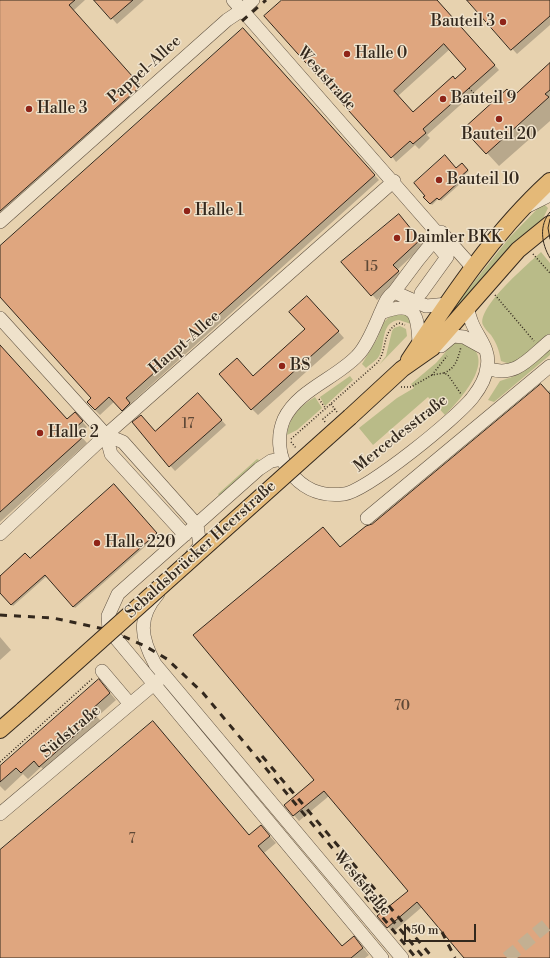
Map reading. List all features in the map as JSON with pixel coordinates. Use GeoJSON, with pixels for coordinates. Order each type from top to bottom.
{"type":"FeatureCollection","features":[{"type":"Feature","properties":{"kind":"main road","name":"Sebaldsbrücker Heerstraße"},"geometry":{"type":"LineString","coordinates":[[425,346],[448,304],[473,268],[505,226],[550,181]]}},
{"type":"Feature","properties":{"kind":"main road","name":"Sebaldsbrücker Heerstraße"},"geometry":{"type":"LineString","coordinates":[[0,730],[384,386],[425,346],[467,309],[524,244],[550,224]]}},
{"type":"Feature","properties":{"kind":"street","name":"Weststraße"},"geometry":{"type":"LineString","coordinates":[[233,0],[394,182],[436,238]]}},
{"type":"Feature","properties":{"kind":"street"},"geometry":{"type":"LineString","coordinates":[[242,10],[253,0]]}},
{"type":"Feature","properties":{"kind":"street","name":"Pappel-Allee"},"geometry":{"type":"LineString","coordinates":[[0,222],[227,20],[242,10]]}},
{"type":"Feature","properties":{"kind":"street","name":"Haupt-Allee"},"geometry":{"type":"LineString","coordinates":[[0,534],[106,435],[394,182]]}},
{"type":"Feature","properties":{"kind":"street"},"geometry":{"type":"LineString","coordinates":[[520,210],[550,195]]}},
{"type":"Feature","properties":{"kind":"street"},"geometry":{"type":"LineString","coordinates":[[284,448],[281,429],[285,419],[308,394],[357,356],[381,313],[387,297],[394,292],[442,232],[473,268]]}},
{"type":"Feature","properties":{"kind":"street"},"geometry":{"type":"LineString","coordinates":[[421,293],[447,257],[436,238]]}},
{"type":"Feature","properties":{"kind":"street"},"geometry":{"type":"LineString","coordinates":[[394,292],[426,306],[448,304]]}},
{"type":"Feature","properties":{"kind":"street"},"geometry":{"type":"LineString","coordinates":[[381,313],[391,309],[404,308],[413,312],[418,319],[425,346],[439,348],[453,336],[464,336],[476,342],[485,349]]}},
{"type":"Feature","properties":{"kind":"street"},"geometry":{"type":"LineString","coordinates":[[467,309],[488,357],[488,368],[498,372],[520,367],[545,345]]}},
{"type":"Feature","properties":{"kind":"street"},"geometry":{"type":"LineString","coordinates":[[0,318],[106,435],[123,442],[197,525]]}},
{"type":"Feature","properties":{"kind":"street"},"geometry":{"type":"LineString","coordinates":[[366,518],[550,366]]}},
{"type":"Feature","properties":{"kind":"street","name":"Mercedesstraße"},"geometry":{"type":"LineString","coordinates":[[284,448],[286,468],[294,478],[307,489],[322,494],[345,494],[366,485],[383,473],[466,404],[482,384],[488,368]]}},
{"type":"Feature","properties":{"kind":"street"},"geometry":{"type":"LineString","coordinates":[[106,435],[111,454],[184,535]]}},
{"type":"Feature","properties":{"kind":"street","name":"Weststraße"},"geometry":{"type":"LineString","coordinates":[[284,448],[118,594],[108,616],[109,630],[382,958]]}},
{"type":"Feature","properties":{"kind":"street","name":"Weststraße"},"geometry":{"type":"LineString","coordinates":[[197,525],[200,546],[151,603],[143,621],[145,646],[155,664],[164,675],[402,958]]}},
{"type":"Feature","properties":{"kind":"street"},"geometry":{"type":"LineString","coordinates":[[102,671],[130,704]]}},
{"type":"Feature","properties":{"kind":"street","name":"Südstraße"},"geometry":{"type":"LineString","coordinates":[[0,814],[164,675]]}},
{"type":"Feature","properties":{"kind":"street"},"geometry":{"type":"LineString","coordinates":[[175,710],[186,701]]}},
{"type":"Feature","properties":{"kind":"street"},"geometry":{"type":"LineString","coordinates":[[219,763],[230,753]]}},
{"type":"Feature","properties":{"kind":"street"},"geometry":{"type":"LineString","coordinates":[[254,804],[265,795]]}},
{"type":"Feature","properties":{"kind":"street"},"geometry":{"type":"LineString","coordinates":[[285,842],[297,833]]}},
{"type":"Feature","properties":{"kind":"path"},"geometry":{"type":"LineString","coordinates":[[469,88],[482,102]]}},
{"type":"Feature","properties":{"kind":"path"},"geometry":{"type":"LineString","coordinates":[[524,244],[550,273]]}},
{"type":"Feature","properties":{"kind":"path"},"geometry":{"type":"LineString","coordinates":[[494,294],[545,345]]}},
{"type":"Feature","properties":{"kind":"path"},"geometry":{"type":"LineString","coordinates":[[284,448],[383,356],[387,334],[393,326],[399,323],[405,324],[408,329]]}},
{"type":"Feature","properties":{"kind":"path"},"geometry":{"type":"LineString","coordinates":[[384,386],[411,387],[432,375],[444,373],[448,374],[466,404]]}},
{"type":"Feature","properties":{"kind":"path"},"geometry":{"type":"LineString","coordinates":[[331,404],[335,409]]}},
{"type":"Feature","properties":{"kind":"path"},"geometry":{"type":"LineString","coordinates":[[284,448],[300,452]]}},
{"type":"Feature","properties":{"kind":"path"},"geometry":{"type":"LineString","coordinates":[[0,762],[102,671]]}},
{"type":"Feature","properties":{"kind":"green space"},"geometry":{"type":"Polygon","coordinates":[[[543,203],[548,208],[541,223],[438,331],[441,323],[510,237],[543,203]]]}},
{"type":"Feature","properties":{"kind":"green space"},"geometry":{"type":"Polygon","coordinates":[[[541,252],[550,263],[550,336],[517,363],[507,363],[501,361],[499,350],[495,341],[483,325],[483,317],[487,308],[495,297],[541,252]]]}},
{"type":"Feature","properties":{"kind":"green space"},"geometry":{"type":"Polygon","coordinates":[[[392,314],[409,315],[411,324],[399,320],[389,325],[386,329],[379,356],[366,368],[362,364],[377,339],[384,322],[392,314]]]}},
{"type":"Feature","properties":{"kind":"green space"},"geometry":{"type":"Polygon","coordinates":[[[400,326],[406,329],[407,336],[379,365],[386,356],[392,331],[394,328],[400,326]]]}},
{"type":"Feature","properties":{"kind":"green space"},"geometry":{"type":"Polygon","coordinates":[[[455,341],[473,348],[478,356],[476,374],[471,384],[457,402],[445,415],[428,397],[373,445],[359,428],[397,398],[414,388],[411,384],[436,363],[455,341]]]}},
{"type":"Feature","properties":{"kind":"green space"},"geometry":{"type":"Polygon","coordinates":[[[550,348],[550,355],[494,402],[488,400],[500,381],[515,376],[550,348]]]}},
{"type":"Feature","properties":{"kind":"green space"},"geometry":{"type":"Polygon","coordinates":[[[350,376],[353,380],[325,406],[320,397],[350,376]]]}},
{"type":"Feature","properties":{"kind":"green space"},"geometry":{"type":"Polygon","coordinates":[[[315,397],[322,408],[297,430],[287,435],[293,417],[300,408],[315,397]]]}},
{"type":"Feature","properties":{"kind":"green space"},"geometry":{"type":"Polygon","coordinates":[[[257,459],[261,461],[220,497],[218,494],[257,459]]]}},
{"type":"Feature","properties":{"kind":"building","name":"Halle 3"},"geometry":{"type":"Polygon","coordinates":[[[0,0],[75,0],[69,5],[141,86],[0,211],[0,0]]]}},
{"type":"Feature","properties":{"kind":"building"},"geometry":{"type":"Polygon","coordinates":[[[94,0],[133,0],[111,19],[94,0]]]}},
{"type":"Feature","properties":{"kind":"building"},"geometry":{"type":"Polygon","coordinates":[[[282,0],[437,0],[495,65],[423,129],[426,133],[413,144],[410,141],[391,158],[264,16],[282,0]],[[444,44],[394,91],[413,112],[453,76],[455,79],[466,69],[444,44]]]}},
{"type":"Feature","properties":{"kind":"building"},"geometry":{"type":"Polygon","coordinates":[[[467,0],[550,0],[550,16],[511,50],[467,0]]]}},
{"type":"Feature","properties":{"kind":"building","name":"Halle 1"},"geometry":{"type":"Polygon","coordinates":[[[243,28],[375,175],[126,398],[130,403],[122,411],[109,397],[95,410],[87,402],[91,398],[0,297],[0,246],[243,28]]]}},
{"type":"Feature","properties":{"kind":"building","name":"Bauteil 20"},"geometry":{"type":"Polygon","coordinates":[[[550,63],[550,90],[545,94],[549,97],[486,154],[463,129],[507,89],[513,96],[550,63]]]}},
{"type":"Feature","properties":{"kind":"building","name":"Bauteil 10"},"geometry":{"type":"Polygon","coordinates":[[[445,155],[456,168],[462,163],[468,170],[458,179],[460,181],[439,200],[437,198],[430,204],[423,197],[425,196],[414,183],[445,155]]]}},
{"type":"Feature","properties":{"kind":"building"},"geometry":{"type":"Polygon","coordinates":[[[399,214],[420,240],[393,265],[399,271],[371,296],[341,262],[399,214]]]}},
{"type":"Feature","properties":{"kind":"building","name":"BS"},"geometry":{"type":"Polygon","coordinates":[[[307,296],[339,331],[251,410],[219,374],[237,358],[253,376],[305,329],[289,312],[307,296]]]}},
{"type":"Feature","properties":{"kind":"building","name":"Halle 2"},"geometry":{"type":"Polygon","coordinates":[[[0,345],[67,419],[75,412],[83,421],[75,428],[83,437],[0,512],[0,345]]]}},
{"type":"Feature","properties":{"kind":"building"},"geometry":{"type":"Polygon","coordinates":[[[541,384],[550,394],[550,958],[464,958],[417,902],[387,928],[377,916],[408,891],[324,791],[293,816],[284,805],[314,780],[193,635],[323,527],[340,547],[366,526],[372,524],[541,384]]]}},
{"type":"Feature","properties":{"kind":"building"},"geometry":{"type":"Polygon","coordinates":[[[198,393],[222,420],[169,467],[132,422],[141,415],[155,431],[198,393]]]}},
{"type":"Feature","properties":{"kind":"building","name":"Halle 220"},"geometry":{"type":"Polygon","coordinates":[[[114,484],[157,533],[73,607],[45,575],[11,605],[0,593],[0,576],[25,553],[30,558],[114,484]]]}},
{"type":"Feature","properties":{"kind":"building"},"geometry":{"type":"Polygon","coordinates":[[[99,679],[110,693],[91,710],[97,716],[39,767],[34,761],[21,773],[16,768],[0,782],[0,766],[99,679]]]}},
{"type":"Feature","properties":{"kind":"building"},"geometry":{"type":"Polygon","coordinates":[[[153,721],[249,835],[261,825],[270,836],[258,846],[342,946],[354,936],[363,948],[351,958],[0,958],[0,850],[153,721]]]}},
{"type":"Feature","properties":{"kind":"tunnel"},"geometry":{"type":"LineString","coordinates":[[507,958],[550,922]]}},
{"type":"Feature","properties":{"kind":"tram line"},"geometry":{"type":"LineString","coordinates":[[550,212],[546,217],[542,234],[550,258]]}},
{"type":"Feature","properties":{"kind":"tram line"},"geometry":{"type":"LineString","coordinates":[[550,219],[548,228],[550,239]]}},
{"type":"Feature","properties":{"kind":"railway"},"geometry":{"type":"LineString","coordinates":[[242,21],[266,0]]}},
{"type":"Feature","properties":{"kind":"railway"},"geometry":{"type":"LineString","coordinates":[[0,615],[53,618],[109,630],[145,646],[167,659],[203,693],[424,958]]}},
{"type":"Feature","properties":{"kind":"railway"},"geometry":{"type":"LineString","coordinates":[[262,756],[433,958]]}},
{"type":"Feature","properties":{"kind":"railway"},"geometry":{"type":"LineString","coordinates":[[365,896],[416,958]]}},
{"type":"Feature","properties":{"kind":"railway"},"geometry":{"type":"LineString","coordinates":[[442,932],[455,958]]}},
{"type":"Feature","properties":{"kind":"place","name":"Bauteil 3"},"geometry":{"type":"Point","coordinates":[503,22]}},
{"type":"Feature","properties":{"kind":"place","name":"Halle 0"},"geometry":{"type":"Point","coordinates":[347,54]}},
{"type":"Feature","properties":{"kind":"place","name":"Bauteil 9"},"geometry":{"type":"Point","coordinates":[443,99]}},
{"type":"Feature","properties":{"kind":"place","name":"Halle 3"},"geometry":{"type":"Point","coordinates":[29,109]}},
{"type":"Feature","properties":{"kind":"place","name":"Bauteil 20"},"geometry":{"type":"Point","coordinates":[499,119]}},
{"type":"Feature","properties":{"kind":"place","name":"Bauteil 10"},"geometry":{"type":"Point","coordinates":[439,180]}},
{"type":"Feature","properties":{"kind":"place","name":"Halle 1"},"geometry":{"type":"Point","coordinates":[187,211]}},
{"type":"Feature","properties":{"kind":"place","name":"Daimler BKK"},"geometry":{"type":"Point","coordinates":[397,238]}},
{"type":"Feature","properties":{"kind":"place","name":"BS"},"geometry":{"type":"Point","coordinates":[282,366]}},
{"type":"Feature","properties":{"kind":"place","name":"Halle 2"},"geometry":{"type":"Point","coordinates":[40,433]}},
{"type":"Feature","properties":{"kind":"place","name":"Halle 220"},"geometry":{"type":"Point","coordinates":[97,543]}}]}
